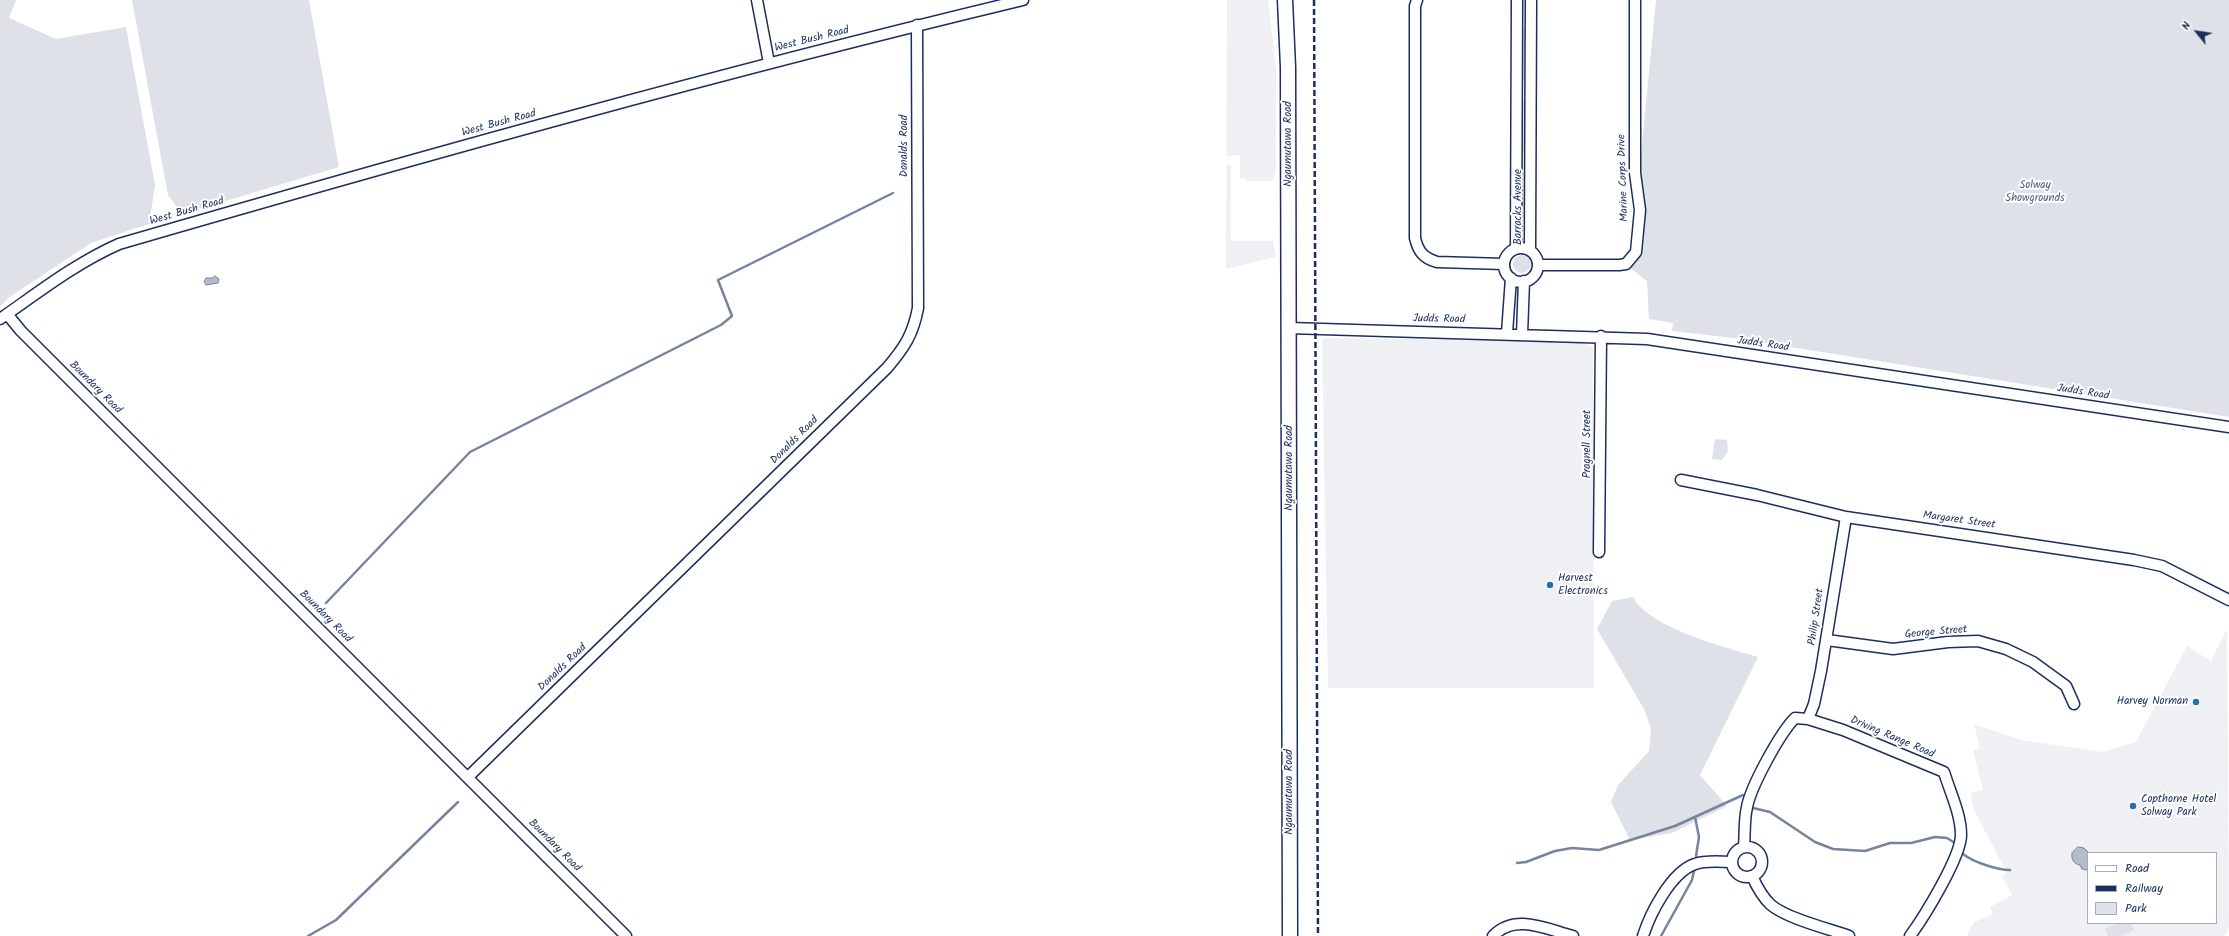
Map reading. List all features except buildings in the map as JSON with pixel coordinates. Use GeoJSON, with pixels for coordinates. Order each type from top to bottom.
{"type":"FeatureCollection","features":[{"type":"Feature","properties":{"kind":"main road","name":"Ngaumutawa Road"},"geometry":{"type":"LineString","coordinates":[[1285,0],[1288,46],[1290,936]]}},
{"type":"Feature","properties":{"kind":"street"},"geometry":{"type":"LineString","coordinates":[[757,0],[769,63]]}},
{"type":"Feature","properties":{"kind":"street","name":"West Bush Road"},"geometry":{"type":"LineString","coordinates":[[4,316],[75,268],[99,253],[119,244],[374,170],[769,63],[917,25],[1023,0]]}},
{"type":"Feature","properties":{"kind":"street"},"geometry":{"type":"LineString","coordinates":[[1417,0],[1415,6],[1415,238],[1418,248],[1429,259],[1437,262],[1504,264]]}},
{"type":"Feature","properties":{"kind":"street","name":"Barracks Avenue"},"geometry":{"type":"LineString","coordinates":[[1516,248],[1518,163],[1517,0]]}},
{"type":"Feature","properties":{"kind":"street","name":"Barracks Avenue"},"geometry":{"type":"LineString","coordinates":[[1530,250],[1531,0]]}},
{"type":"Feature","properties":{"kind":"street","name":"Marine Corps Drive"},"geometry":{"type":"LineString","coordinates":[[1538,265],[1619,265],[1626,264],[1636,252],[1640,210],[1635,173],[1635,0]]}},
{"type":"Feature","properties":{"kind":"street"},"geometry":{"type":"LineString","coordinates":[[1518,18],[1530,18]]}},
{"type":"Feature","properties":{"kind":"street","name":"Donalds Road"},"geometry":{"type":"LineString","coordinates":[[468,777],[887,368],[903,348],[914,328],[918,308],[917,25]]}},
{"type":"Feature","properties":{"kind":"street"},"geometry":{"type":"LineString","coordinates":[[1517,91],[1531,91]]}},
{"type":"Feature","properties":{"kind":"street","name":"Barracks Avenue"},"geometry":{"type":"LineString","coordinates":[[1518,163],[1531,163]]}},
{"type":"Feature","properties":{"kind":"street"},"geometry":{"type":"LineString","coordinates":[[1516,248],[1525,248],[1535,254],[1538,265],[1534,276],[1524,281],[1511,278],[1506,273],[1504,264],[1509,252],[1516,248]]}},
{"type":"Feature","properties":{"kind":"street"},"geometry":{"type":"LineString","coordinates":[[1507,333],[1511,278]]}},
{"type":"Feature","properties":{"kind":"street"},"geometry":{"type":"LineString","coordinates":[[1522,334],[1524,281]]}},
{"type":"Feature","properties":{"kind":"street","name":"Boundary Road"},"geometry":{"type":"LineString","coordinates":[[4,316],[22,331],[626,936]]}},
{"type":"Feature","properties":{"kind":"street","name":"Judds Road"},"geometry":{"type":"LineString","coordinates":[[1289,328],[1507,333],[1647,339],[2229,427]]}},
{"type":"Feature","properties":{"kind":"street","name":"Pragnell Street"},"geometry":{"type":"LineString","coordinates":[[1599,552],[1601,336]]}},
{"type":"Feature","properties":{"kind":"street","name":"Margaret Street"},"geometry":{"type":"LineString","coordinates":[[1681,480],[1757,495],[1846,518],[2134,560],[2162,566],[2229,600]]}},
{"type":"Feature","properties":{"kind":"street","name":"Philip Street"},"geometry":{"type":"LineString","coordinates":[[1808,719],[1814,704],[1827,640],[1829,612],[1846,518]]}},
{"type":"Feature","properties":{"kind":"street","name":"George Street"},"geometry":{"type":"LineString","coordinates":[[1827,640],[1893,650],[1948,642],[1978,642],[2006,649],[2033,662],[2066,686],[2074,704]]}},
{"type":"Feature","properties":{"kind":"street"},"geometry":{"type":"LineString","coordinates":[[1744,847],[1746,809],[1756,781],[1790,723],[1795,718],[1800,717],[1808,719]]}},
{"type":"Feature","properties":{"kind":"street","name":"Driving Range Road"},"geometry":{"type":"LineString","coordinates":[[1808,719],[1893,750],[1944,772],[1960,822],[1960,843],[1943,881],[1910,936]]}},
{"type":"Feature","properties":{"kind":"street"},"geometry":{"type":"LineString","coordinates":[[1749,846],[1759,851],[1763,860],[1760,870],[1752,876],[1738,874],[1732,862],[1735,852],[1749,846]]}},
{"type":"Feature","properties":{"kind":"street"},"geometry":{"type":"LineString","coordinates":[[1643,936],[1647,923],[1665,892],[1679,874],[1694,864],[1732,862]]}},
{"type":"Feature","properties":{"kind":"street"},"geometry":{"type":"LineString","coordinates":[[1752,876],[1760,893],[1772,906],[1785,913],[1850,936]]}},
{"type":"Feature","properties":{"kind":"street"},"geometry":{"type":"LineString","coordinates":[[1493,936],[1503,928],[1515,923],[1529,924],[1573,936]]}},
{"type":"Feature","properties":{"kind":"shaded area"},"geometry":{"type":"Polygon","coordinates":[[[1227,0],[1268,0],[1276,68],[1276,171],[1272,181],[1245,181],[1245,178],[1240,178],[1240,155],[1226,156],[1227,0]]]}},
{"type":"Feature","properties":{"kind":"shaded area"},"geometry":{"type":"Polygon","coordinates":[[[1226,160],[1227,165],[1231,165],[1231,241],[1273,241],[1276,257],[1226,269],[1226,160]]]}},
{"type":"Feature","properties":{"kind":"shaded area"},"geometry":{"type":"Polygon","coordinates":[[[1322,338],[1576,341],[1593,347],[1594,688],[1328,688],[1322,338]]]}},
{"type":"Feature","properties":{"kind":"shaded area"},"geometry":{"type":"Polygon","coordinates":[[[2227,629],[2229,928],[2225,936],[1968,936],[1968,931],[1975,922],[1993,914],[1990,907],[2012,895],[2002,876],[2007,873],[1974,810],[1970,793],[1983,790],[1973,750],[1980,748],[1974,724],[2021,740],[2102,752],[2136,742],[2187,646],[2211,661],[2227,629]]]}},
{"type":"Feature","properties":{"kind":"green space"},"geometry":{"type":"Polygon","coordinates":[[[0,0],[16,0],[9,18],[56,39],[126,27],[155,185],[149,224],[91,243],[8,298],[0,307],[0,0]]]}},
{"type":"Feature","properties":{"kind":"green space"},"geometry":{"type":"Polygon","coordinates":[[[132,0],[309,0],[339,167],[185,213],[179,210],[168,195],[132,0]]]}},
{"type":"Feature","properties":{"kind":"green space","name":"Solway Showgrounds"},"geometry":{"type":"Polygon","coordinates":[[[1656,0],[2229,0],[2229,417],[1734,338],[1672,331],[1673,323],[1649,319],[1647,281],[1630,268],[1656,0]]]}},
{"type":"Feature","properties":{"kind":"green space"},"geometry":{"type":"Polygon","coordinates":[[[1521,28],[1526,29],[1527,80],[1521,81],[1521,28]]]}},
{"type":"Feature","properties":{"kind":"green space"},"geometry":{"type":"Polygon","coordinates":[[[1521,101],[1527,101],[1527,153],[1521,153],[1521,101]]]}},
{"type":"Feature","properties":{"kind":"green space"},"geometry":{"type":"Polygon","coordinates":[[[1522,173],[1527,173],[1527,219],[1521,219],[1522,173]]]}},
{"type":"Feature","properties":{"kind":"green space"},"geometry":{"type":"Polygon","coordinates":[[[1522,255],[1528,258],[1531,264],[1528,270],[1522,273],[1516,270],[1513,264],[1516,258],[1522,255]]]}},
{"type":"Feature","properties":{"kind":"green space"},"geometry":{"type":"Polygon","coordinates":[[[1715,439],[1727,440],[1728,451],[1722,460],[1712,459],[1715,439]]]}},
{"type":"Feature","properties":{"kind":"green space"},"geometry":{"type":"Polygon","coordinates":[[[1633,597],[1642,608],[1655,618],[1671,627],[1708,642],[1758,657],[1700,775],[1727,806],[1672,833],[1630,840],[1611,802],[1618,785],[1649,751],[1651,728],[1644,709],[1597,629],[1612,601],[1633,597]]]}},
{"type":"Feature","properties":{"kind":"green space"},"geometry":{"type":"Polygon","coordinates":[[[2116,924],[2131,924],[2134,930],[2121,936],[2108,936],[2105,929],[2116,924]]]}},
{"type":"Feature","properties":{"kind":"water"},"geometry":{"type":"Polygon","coordinates":[[[215,276],[219,279],[218,283],[206,285],[204,282],[206,278],[212,278],[215,276]]]}},
{"type":"Feature","properties":{"kind":"water"},"geometry":{"type":"Polygon","coordinates":[[[2078,847],[2084,848],[2088,852],[2087,870],[2082,869],[2080,865],[2075,863],[2072,853],[2078,847]]]}},
{"type":"Feature","properties":{"kind":"waterway"},"geometry":{"type":"LineString","coordinates":[[326,603],[470,452],[721,325],[732,316],[718,280],[893,193]]}},
{"type":"Feature","properties":{"kind":"waterway"},"geometry":{"type":"LineString","coordinates":[[1517,863],[1526,862],[1555,851],[1572,848],[1599,850],[1675,826],[1743,795]]}},
{"type":"Feature","properties":{"kind":"waterway"},"geometry":{"type":"LineString","coordinates":[[308,936],[336,920],[458,802]]}},
{"type":"Feature","properties":{"kind":"waterway"},"geometry":{"type":"LineString","coordinates":[[1753,808],[1770,812],[1815,842],[1833,849],[1865,851],[1890,843],[1911,843],[1935,837],[1947,838],[1955,843]]}},
{"type":"Feature","properties":{"kind":"waterway"},"geometry":{"type":"LineString","coordinates":[[1695,817],[1699,837],[1696,856]]}},
{"type":"Feature","properties":{"kind":"waterway"},"geometry":{"type":"LineString","coordinates":[[1963,854],[1985,865],[2010,870]]}},
{"type":"Feature","properties":{"kind":"waterway"},"geometry":{"type":"LineString","coordinates":[[1661,936],[1692,880],[1694,871]]}},
{"type":"Feature","properties":{"kind":"railway"},"geometry":{"type":"LineString","coordinates":[[1314,0],[1318,936]]}},
{"type":"Feature","properties":{"kind":"place","name":"Harvest Electronics"},"geometry":{"type":"Point","coordinates":[1550,585]}},
{"type":"Feature","properties":{"kind":"place","name":"Harvey Norman"},"geometry":{"type":"Point","coordinates":[2196,702]}},
{"type":"Feature","properties":{"kind":"place","name":"Copthorne Hotel Solway Park"},"geometry":{"type":"Point","coordinates":[2133,806]}}]}
